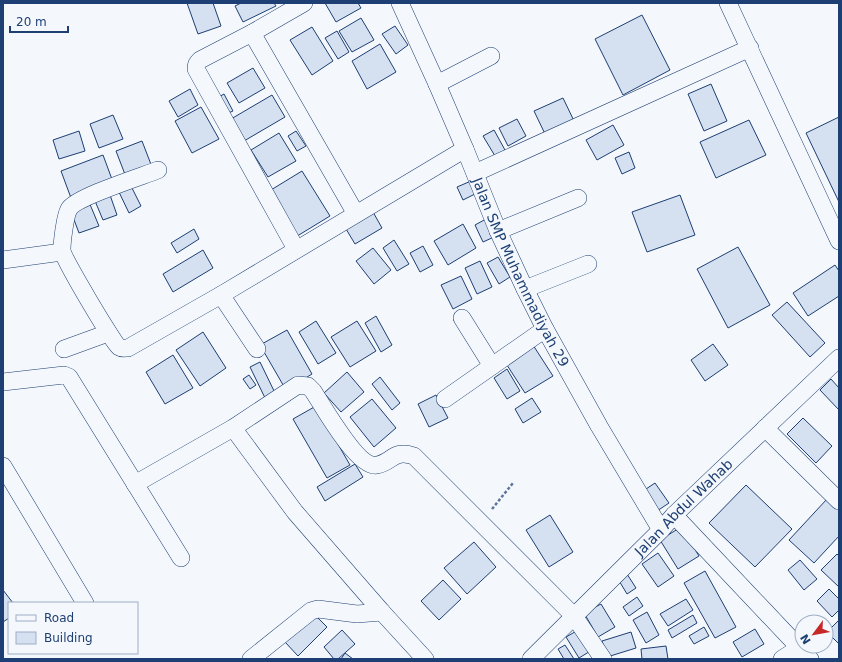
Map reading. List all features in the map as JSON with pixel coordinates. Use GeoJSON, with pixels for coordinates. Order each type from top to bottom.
{"type":"FeatureCollection","features":[{"type":"Feature","properties":{"kind":"street","name":"Jalan SMP Muhammadiyah 29"},"geometry":{"type":"LineString","coordinates":[[400,3],[465,149],[498,231],[525,289],[545,329],[626,473],[661,530]]}},
{"type":"Feature","properties":{"kind":"street"},"geometry":{"type":"LineString","coordinates":[[728,3],[839,241]]}},
{"type":"Feature","properties":{"kind":"street"},"geometry":{"type":"LineString","coordinates":[[295,5],[252,33],[200,60],[196,63],[196,69],[296,249]]}},
{"type":"Feature","properties":{"kind":"street"},"geometry":{"type":"LineString","coordinates":[[252,33],[356,214]]}},
{"type":"Feature","properties":{"kind":"street"},"geometry":{"type":"LineString","coordinates":[[475,173],[750,48]]}},
{"type":"Feature","properties":{"kind":"street"},"geometry":{"type":"LineString","coordinates":[[437,84],[491,56]]}},
{"type":"Feature","properties":{"kind":"street"},"geometry":{"type":"LineString","coordinates":[[158,170],[83,198],[70,208],[66,221],[62,252],[108,333],[119,347],[128,348],[221,295],[465,149]]}},
{"type":"Feature","properties":{"kind":"street"},"geometry":{"type":"LineString","coordinates":[[498,231],[578,198]]}},
{"type":"Feature","properties":{"kind":"street"},"geometry":{"type":"LineString","coordinates":[[3,260],[62,252]]}},
{"type":"Feature","properties":{"kind":"street"},"geometry":{"type":"LineString","coordinates":[[525,289],[588,264]]}},
{"type":"Feature","properties":{"kind":"street"},"geometry":{"type":"LineString","coordinates":[[221,295],[257,349]]}},
{"type":"Feature","properties":{"kind":"street"},"geometry":{"type":"LineString","coordinates":[[462,318],[492,366]]}},
{"type":"Feature","properties":{"kind":"street"},"geometry":{"type":"LineString","coordinates":[[445,399],[545,329]]}},
{"type":"Feature","properties":{"kind":"street"},"geometry":{"type":"LineString","coordinates":[[64,348],[108,333]]}},
{"type":"Feature","properties":{"kind":"street","name":"Jalan Abdul Wahab"},"geometry":{"type":"LineString","coordinates":[[531,659],[661,530],[674,515],[839,358]]}},
{"type":"Feature","properties":{"kind":"street"},"geometry":{"type":"LineString","coordinates":[[3,382],[64,375],[68,377],[181,558]]}},
{"type":"Feature","properties":{"kind":"street"},"geometry":{"type":"LineString","coordinates":[[135,484],[233,428],[298,385],[308,386],[313,390],[346,442],[356,454],[370,465],[377,465],[400,454],[414,456],[482,522],[574,616],[603,659]]}},
{"type":"Feature","properties":{"kind":"street"},"geometry":{"type":"LineString","coordinates":[[233,428],[295,512],[425,659]]}},
{"type":"Feature","properties":{"kind":"street"},"geometry":{"type":"LineString","coordinates":[[765,428],[839,501]]}},
{"type":"Feature","properties":{"kind":"street"},"geometry":{"type":"LineString","coordinates":[[3,466],[84,602]]}},
{"type":"Feature","properties":{"kind":"street"},"geometry":{"type":"LineString","coordinates":[[674,515],[794,642]]}},
{"type":"Feature","properties":{"kind":"street"},"geometry":{"type":"LineString","coordinates":[[251,659],[311,611],[318,608],[356,614],[382,612]]}},
{"type":"Feature","properties":{"kind":"street"},"geometry":{"type":"LineString","coordinates":[[782,659],[800,654]]}},
{"type":"Feature","properties":{"kind":"path"},"geometry":{"type":"LineString","coordinates":[[482,522],[512,483]]}},
{"type":"Feature","properties":{"kind":"building"},"geometry":{"type":"Polygon","coordinates":[[[187,3],[213,3],[221,26],[198,34],[187,3]]]}},
{"type":"Feature","properties":{"kind":"building"},"geometry":{"type":"Polygon","coordinates":[[[241,3],[274,3],[276,6],[243,22],[235,6],[241,3]]]}},
{"type":"Feature","properties":{"kind":"building"},"geometry":{"type":"Polygon","coordinates":[[[325,3],[358,3],[361,8],[336,22],[325,3]]]}},
{"type":"Feature","properties":{"kind":"building"},"geometry":{"type":"Polygon","coordinates":[[[642,15],[670,70],[623,95],[595,39],[642,15]]]}},
{"type":"Feature","properties":{"kind":"building"},"geometry":{"type":"Polygon","coordinates":[[[361,18],[374,40],[352,52],[339,31],[361,18]]]}},
{"type":"Feature","properties":{"kind":"building"},"geometry":{"type":"Polygon","coordinates":[[[395,26],[408,45],[396,54],[382,34],[395,26]]]}},
{"type":"Feature","properties":{"kind":"building"},"geometry":{"type":"Polygon","coordinates":[[[312,27],[333,61],[312,75],[290,40],[312,27]]]}},
{"type":"Feature","properties":{"kind":"building"},"geometry":{"type":"Polygon","coordinates":[[[337,31],[349,52],[338,59],[325,38],[337,31]]]}},
{"type":"Feature","properties":{"kind":"building"},"geometry":{"type":"Polygon","coordinates":[[[380,44],[396,72],[367,89],[352,61],[380,44]]]}},
{"type":"Feature","properties":{"kind":"building"},"geometry":{"type":"Polygon","coordinates":[[[253,68],[265,88],[239,103],[227,83],[253,68]]]}},
{"type":"Feature","properties":{"kind":"building"},"geometry":{"type":"Polygon","coordinates":[[[711,84],[727,121],[704,131],[688,94],[711,84]]]}},
{"type":"Feature","properties":{"kind":"building"},"geometry":{"type":"Polygon","coordinates":[[[190,89],[198,105],[178,117],[169,101],[190,89]]]}},
{"type":"Feature","properties":{"kind":"building"},"geometry":{"type":"Polygon","coordinates":[[[224,94],[233,111],[226,114],[217,98],[224,94]]]}},
{"type":"Feature","properties":{"kind":"building"},"geometry":{"type":"Polygon","coordinates":[[[272,95],[285,117],[244,141],[231,119],[272,95]]]}},
{"type":"Feature","properties":{"kind":"building"},"geometry":{"type":"Polygon","coordinates":[[[563,98],[575,123],[546,136],[534,111],[563,98]]]}},
{"type":"Feature","properties":{"kind":"building"},"geometry":{"type":"Polygon","coordinates":[[[201,107],[219,139],[192,153],[175,121],[201,107]]]}},
{"type":"Feature","properties":{"kind":"building"},"geometry":{"type":"Polygon","coordinates":[[[113,115],[123,139],[99,148],[90,124],[113,115]]]}},
{"type":"Feature","properties":{"kind":"building"},"geometry":{"type":"Polygon","coordinates":[[[839,117],[839,202],[806,133],[839,117]]]}},
{"type":"Feature","properties":{"kind":"building"},"geometry":{"type":"Polygon","coordinates":[[[517,119],[526,136],[508,146],[499,128],[517,119]]]}},
{"type":"Feature","properties":{"kind":"building"},"geometry":{"type":"Polygon","coordinates":[[[749,120],[766,155],[716,178],[700,142],[749,120]]]}},
{"type":"Feature","properties":{"kind":"building"},"geometry":{"type":"Polygon","coordinates":[[[613,125],[624,145],[597,160],[586,140],[613,125]]]}},
{"type":"Feature","properties":{"kind":"building"},"geometry":{"type":"Polygon","coordinates":[[[494,130],[505,150],[495,156],[483,136],[494,130]]]}},
{"type":"Feature","properties":{"kind":"building"},"geometry":{"type":"Polygon","coordinates":[[[79,131],[85,151],[59,159],[53,140],[79,131]]]}},
{"type":"Feature","properties":{"kind":"building"},"geometry":{"type":"Polygon","coordinates":[[[296,131],[306,146],[297,151],[288,136],[296,131]]]}},
{"type":"Feature","properties":{"kind":"building"},"geometry":{"type":"Polygon","coordinates":[[[279,133],[296,161],[268,177],[251,150],[279,133]]]}},
{"type":"Feature","properties":{"kind":"building"},"geometry":{"type":"Polygon","coordinates":[[[142,141],[152,167],[126,177],[116,151],[142,141]]]}},
{"type":"Feature","properties":{"kind":"building"},"geometry":{"type":"Polygon","coordinates":[[[629,152],[635,168],[622,174],[615,158],[629,152]]]}},
{"type":"Feature","properties":{"kind":"building"},"geometry":{"type":"Polygon","coordinates":[[[103,155],[113,182],[71,198],[61,171],[103,155]]]}},
{"type":"Feature","properties":{"kind":"building"},"geometry":{"type":"Polygon","coordinates":[[[302,171],[330,216],[294,238],[266,193],[302,171]]]}},
{"type":"Feature","properties":{"kind":"building"},"geometry":{"type":"Polygon","coordinates":[[[471,181],[477,193],[463,200],[457,187],[471,181]]]}},
{"type":"Feature","properties":{"kind":"building"},"geometry":{"type":"Polygon","coordinates":[[[130,184],[141,206],[129,213],[118,190],[130,184]]]}},
{"type":"Feature","properties":{"kind":"building"},"geometry":{"type":"Polygon","coordinates":[[[110,195],[117,215],[103,220],[95,201],[110,195]]]}},
{"type":"Feature","properties":{"kind":"building"},"geometry":{"type":"Polygon","coordinates":[[[680,195],[695,235],[647,252],[632,212],[680,195]]]}},
{"type":"Feature","properties":{"kind":"building"},"geometry":{"type":"Polygon","coordinates":[[[89,202],[99,226],[79,233],[70,209],[89,202]]]}},
{"type":"Feature","properties":{"kind":"building"},"geometry":{"type":"Polygon","coordinates":[[[373,212],[382,228],[355,244],[346,229],[373,212]]]}},
{"type":"Feature","properties":{"kind":"building"},"geometry":{"type":"Polygon","coordinates":[[[486,219],[494,237],[483,242],[475,225],[486,219]]]}},
{"type":"Feature","properties":{"kind":"building"},"geometry":{"type":"Polygon","coordinates":[[[463,224],[476,248],[448,265],[434,241],[463,224]]]}},
{"type":"Feature","properties":{"kind":"building"},"geometry":{"type":"Polygon","coordinates":[[[194,229],[199,239],[177,253],[171,243],[194,229]]]}},
{"type":"Feature","properties":{"kind":"building"},"geometry":{"type":"Polygon","coordinates":[[[394,240],[409,264],[397,271],[383,248],[394,240]]]}},
{"type":"Feature","properties":{"kind":"building"},"geometry":{"type":"Polygon","coordinates":[[[423,246],[433,265],[420,272],[410,253],[423,246]]]}},
{"type":"Feature","properties":{"kind":"building"},"geometry":{"type":"Polygon","coordinates":[[[738,247],[770,305],[728,328],[697,269],[738,247]]]}},
{"type":"Feature","properties":{"kind":"building"},"geometry":{"type":"Polygon","coordinates":[[[373,248],[391,270],[374,284],[356,261],[373,248]]]}},
{"type":"Feature","properties":{"kind":"building"},"geometry":{"type":"Polygon","coordinates":[[[203,250],[213,268],[173,292],[163,274],[203,250]]]}},
{"type":"Feature","properties":{"kind":"building"},"geometry":{"type":"Polygon","coordinates":[[[498,257],[510,277],[499,284],[487,263],[498,257]]]}},
{"type":"Feature","properties":{"kind":"building"},"geometry":{"type":"Polygon","coordinates":[[[480,261],[492,287],[477,294],[465,268],[480,261]]]}},
{"type":"Feature","properties":{"kind":"building"},"geometry":{"type":"Polygon","coordinates":[[[835,265],[839,271],[839,296],[808,316],[793,293],[835,265]]]}},
{"type":"Feature","properties":{"kind":"building"},"geometry":{"type":"Polygon","coordinates":[[[461,276],[472,299],[453,309],[441,285],[461,276]]]}},
{"type":"Feature","properties":{"kind":"building"},"geometry":{"type":"Polygon","coordinates":[[[787,302],[825,343],[810,357],[772,315],[787,302]]]}},
{"type":"Feature","properties":{"kind":"building"},"geometry":{"type":"Polygon","coordinates":[[[376,316],[392,345],[381,352],[365,323],[376,316]]]}},
{"type":"Feature","properties":{"kind":"building"},"geometry":{"type":"Polygon","coordinates":[[[316,321],[336,353],[318,364],[299,332],[316,321]]]}},
{"type":"Feature","properties":{"kind":"building"},"geometry":{"type":"Polygon","coordinates":[[[357,321],[376,351],[350,367],[331,337],[357,321]]]}},
{"type":"Feature","properties":{"kind":"building"},"geometry":{"type":"Polygon","coordinates":[[[287,330],[312,374],[286,390],[260,345],[287,330]]]}},
{"type":"Feature","properties":{"kind":"building"},"geometry":{"type":"Polygon","coordinates":[[[203,332],[226,368],[200,386],[176,350],[203,332]]]}},
{"type":"Feature","properties":{"kind":"building"},"geometry":{"type":"Polygon","coordinates":[[[713,344],[728,365],[705,381],[691,360],[713,344]]]}},
{"type":"Feature","properties":{"kind":"building"},"geometry":{"type":"Polygon","coordinates":[[[533,345],[553,376],[525,393],[505,362],[533,345]]]}},
{"type":"Feature","properties":{"kind":"building"},"geometry":{"type":"Polygon","coordinates":[[[173,355],[193,388],[165,404],[146,372],[173,355]]]}},
{"type":"Feature","properties":{"kind":"building"},"geometry":{"type":"Polygon","coordinates":[[[260,362],[276,395],[266,400],[250,367],[260,362]]]}},
{"type":"Feature","properties":{"kind":"building"},"geometry":{"type":"Polygon","coordinates":[[[507,369],[520,391],[507,399],[494,378],[507,369]]]}},
{"type":"Feature","properties":{"kind":"building"},"geometry":{"type":"Polygon","coordinates":[[[347,372],[364,392],[341,412],[324,393],[347,372]]]}},
{"type":"Feature","properties":{"kind":"building"},"geometry":{"type":"Polygon","coordinates":[[[249,375],[256,385],[250,389],[243,379],[249,375]]]}},
{"type":"Feature","properties":{"kind":"building"},"geometry":{"type":"Polygon","coordinates":[[[380,377],[400,403],[392,410],[372,384],[380,377]]]}},
{"type":"Feature","properties":{"kind":"building"},"geometry":{"type":"Polygon","coordinates":[[[831,379],[839,388],[839,410],[820,390],[831,379]]]}},
{"type":"Feature","properties":{"kind":"building"},"geometry":{"type":"Polygon","coordinates":[[[436,395],[448,418],[429,427],[418,404],[436,395]]]}},
{"type":"Feature","properties":{"kind":"building"},"geometry":{"type":"Polygon","coordinates":[[[532,398],[541,412],[523,423],[515,409],[532,398]]]}},
{"type":"Feature","properties":{"kind":"building"},"geometry":{"type":"Polygon","coordinates":[[[372,399],[396,428],[374,447],[350,417],[372,399]]]}},
{"type":"Feature","properties":{"kind":"building"},"geometry":{"type":"Polygon","coordinates":[[[316,406],[350,465],[327,478],[293,419],[316,406]]]}},
{"type":"Feature","properties":{"kind":"building"},"geometry":{"type":"Polygon","coordinates":[[[803,418],[832,446],[816,463],[787,434],[803,418]]]}},
{"type":"Feature","properties":{"kind":"building"},"geometry":{"type":"Polygon","coordinates":[[[355,464],[363,477],[325,501],[317,487],[355,464]]]}},
{"type":"Feature","properties":{"kind":"building"},"geometry":{"type":"Polygon","coordinates":[[[655,483],[669,503],[654,513],[640,493],[655,483]]]}},
{"type":"Feature","properties":{"kind":"building"},"geometry":{"type":"Polygon","coordinates":[[[746,485],[792,529],[755,567],[709,523],[746,485]]]}},
{"type":"Feature","properties":{"kind":"building"},"geometry":{"type":"Polygon","coordinates":[[[827,499],[839,510],[839,536],[814,563],[789,540],[827,499]]]}},
{"type":"Feature","properties":{"kind":"building"},"geometry":{"type":"Polygon","coordinates":[[[550,515],[573,552],[549,567],[526,530],[550,515]]]}},
{"type":"Feature","properties":{"kind":"building"},"geometry":{"type":"Polygon","coordinates":[[[681,527],[699,556],[678,569],[660,540],[681,527]]]}},
{"type":"Feature","properties":{"kind":"building"},"geometry":{"type":"Polygon","coordinates":[[[474,542],[496,567],[467,594],[444,568],[474,542]]]}},
{"type":"Feature","properties":{"kind":"building"},"geometry":{"type":"Polygon","coordinates":[[[658,553],[674,576],[658,587],[642,564],[658,553]]]}},
{"type":"Feature","properties":{"kind":"building"},"geometry":{"type":"Polygon","coordinates":[[[837,554],[839,556],[839,587],[821,570],[837,554]]]}},
{"type":"Feature","properties":{"kind":"building"},"geometry":{"type":"Polygon","coordinates":[[[800,560],[817,579],[804,590],[788,570],[800,560]]]}},
{"type":"Feature","properties":{"kind":"building"},"geometry":{"type":"Polygon","coordinates":[[[705,571],[736,627],[715,638],[684,583],[705,571]]]}},
{"type":"Feature","properties":{"kind":"building"},"geometry":{"type":"Polygon","coordinates":[[[627,574],[636,588],[627,594],[618,579],[627,574]]]}},
{"type":"Feature","properties":{"kind":"building"},"geometry":{"type":"Polygon","coordinates":[[[443,580],[461,599],[439,620],[421,601],[443,580]]]}},
{"type":"Feature","properties":{"kind":"building"},"geometry":{"type":"Polygon","coordinates":[[[829,589],[839,599],[839,610],[834,615],[829,614],[817,601],[829,589]]]}},
{"type":"Feature","properties":{"kind":"building"},"geometry":{"type":"Polygon","coordinates":[[[3,590],[12,602],[8,602],[8,619],[3,622],[3,590]]]}},
{"type":"Feature","properties":{"kind":"building"},"geometry":{"type":"Polygon","coordinates":[[[637,597],[643,606],[629,616],[623,607],[637,597]]]}},
{"type":"Feature","properties":{"kind":"building"},"geometry":{"type":"Polygon","coordinates":[[[686,599],[693,610],[668,626],[660,614],[686,599]]]}},
{"type":"Feature","properties":{"kind":"building"},"geometry":{"type":"Polygon","coordinates":[[[601,604],[615,627],[598,637],[584,613],[601,604]]]}},
{"type":"Feature","properties":{"kind":"building"},"geometry":{"type":"Polygon","coordinates":[[[647,612],[659,635],[646,643],[633,620],[647,612]]]}},
{"type":"Feature","properties":{"kind":"building"},"geometry":{"type":"Polygon","coordinates":[[[313,613],[327,627],[298,656],[285,642],[313,613]]]}},
{"type":"Feature","properties":{"kind":"building"},"geometry":{"type":"Polygon","coordinates":[[[693,615],[697,623],[672,638],[668,630],[693,615]]]}},
{"type":"Feature","properties":{"kind":"building"},"geometry":{"type":"Polygon","coordinates":[[[839,620],[839,644],[834,639],[834,625],[839,620]]]}},
{"type":"Feature","properties":{"kind":"building"},"geometry":{"type":"Polygon","coordinates":[[[704,627],[709,636],[694,644],[689,636],[704,627]]]}},
{"type":"Feature","properties":{"kind":"building"},"geometry":{"type":"Polygon","coordinates":[[[580,629],[592,650],[579,658],[566,637],[580,629]]]}},
{"type":"Feature","properties":{"kind":"building"},"geometry":{"type":"Polygon","coordinates":[[[755,629],[764,644],[742,657],[733,642],[755,629]]]}},
{"type":"Feature","properties":{"kind":"building"},"geometry":{"type":"Polygon","coordinates":[[[342,630],[355,644],[338,659],[334,659],[324,647],[342,630]]]}},
{"type":"Feature","properties":{"kind":"building"},"geometry":{"type":"Polygon","coordinates":[[[631,632],[636,648],[607,657],[602,641],[631,632]]]}},
{"type":"Feature","properties":{"kind":"building"},"geometry":{"type":"Polygon","coordinates":[[[565,645],[574,659],[564,659],[558,649],[565,645]]]}},
{"type":"Feature","properties":{"kind":"building"},"geometry":{"type":"Polygon","coordinates":[[[666,646],[668,659],[642,659],[641,649],[666,646]]]}},
{"type":"Feature","properties":{"kind":"building"},"geometry":{"type":"Polygon","coordinates":[[[345,653],[353,659],[341,659],[345,653]]]}}]}
